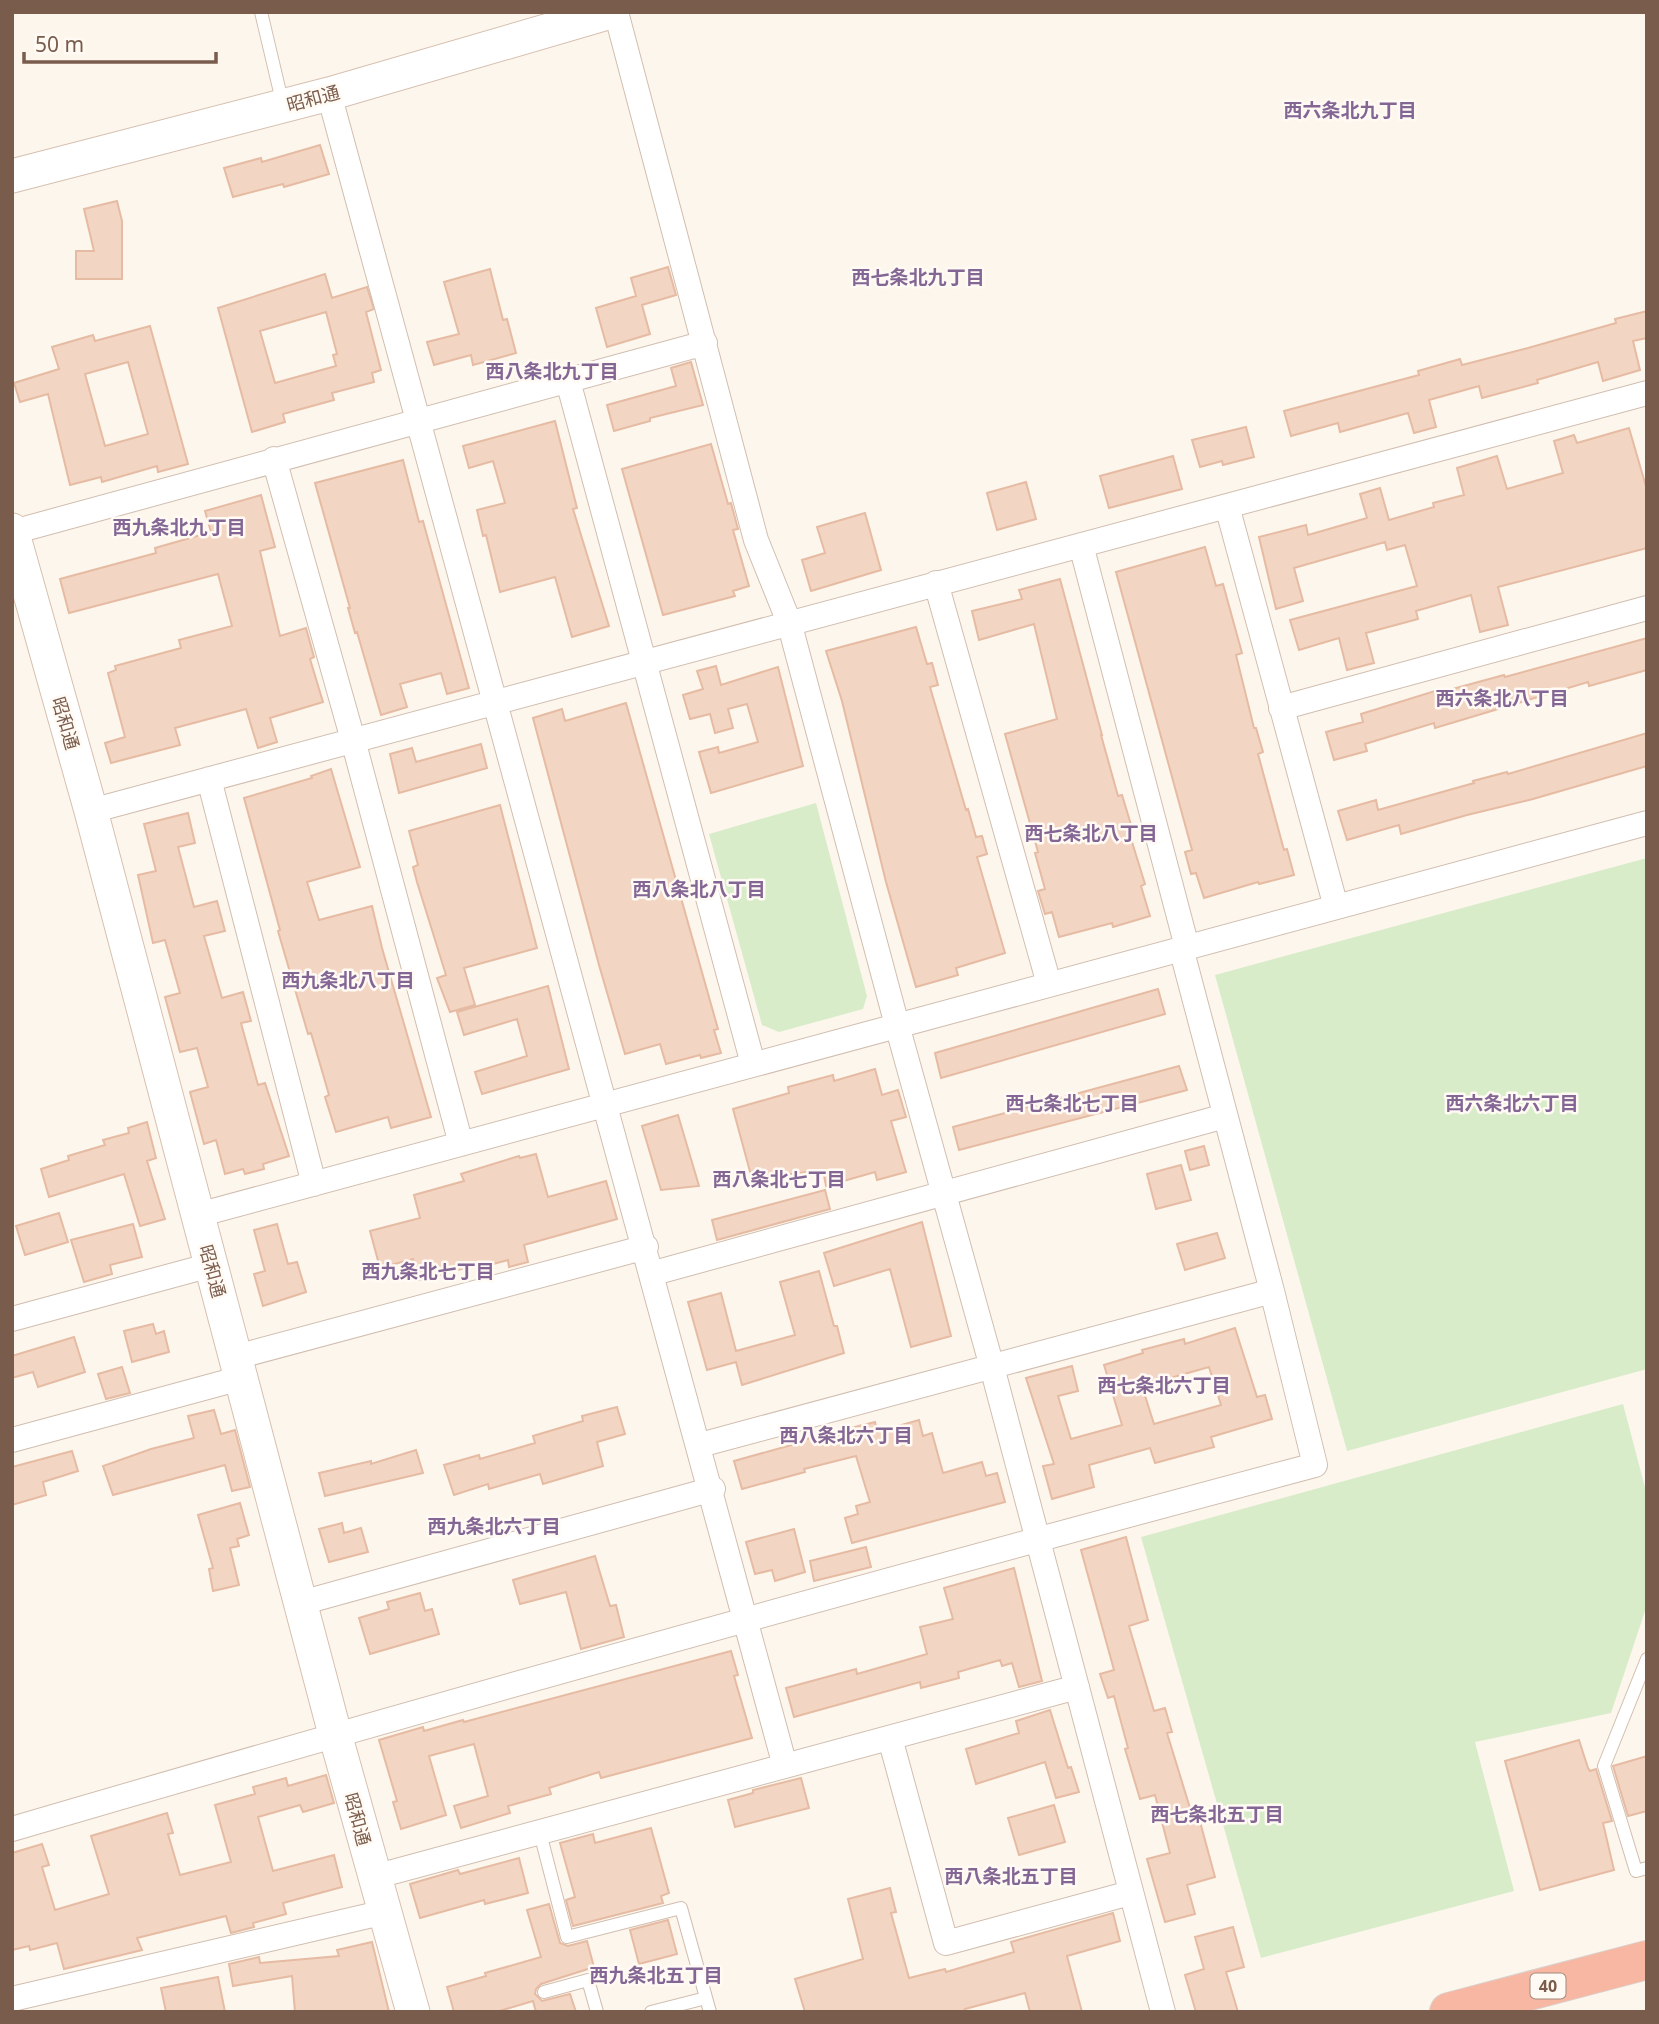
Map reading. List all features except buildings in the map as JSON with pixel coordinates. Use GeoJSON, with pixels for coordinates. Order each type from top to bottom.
{"type":"FeatureCollection","features":[{"type":"Feature","properties":{"kind":"highway","name":"40"},"geometry":{"type":"LineString","coordinates":[[1449,2012],[1647,1959]]}},
{"type":"Feature","properties":{"kind":"street","name":"昭和通"},"geometry":{"type":"LineString","coordinates":[[12,176],[284,106],[613,12]]}},
{"type":"Feature","properties":{"kind":"street"},"geometry":{"type":"LineString","coordinates":[[613,12],[705,343],[756,540],[789,622],[992,1367],[1163,2012]]}},
{"type":"Feature","properties":{"kind":"street"},"geometry":{"type":"LineString","coordinates":[[329,93],[499,703],[713,1489],[785,1766]]}},
{"type":"Feature","properties":{"kind":"street"},"geometry":{"type":"LineString","coordinates":[[13,531],[705,343]]}},
{"type":"Feature","properties":{"kind":"street"},"geometry":{"type":"LineString","coordinates":[[568,382],[753,1064]]}},
{"type":"Feature","properties":{"kind":"street"},"geometry":{"type":"LineString","coordinates":[[91,811],[1647,393]]}},
{"type":"Feature","properties":{"kind":"street"},"geometry":{"type":"LineString","coordinates":[[274,459],[353,740],[461,1144]]}},
{"type":"Feature","properties":{"kind":"street"},"geometry":{"type":"LineString","coordinates":[[1227,506],[1336,907]]}},
{"type":"Feature","properties":{"kind":"street","name":"昭和通"},"geometry":{"type":"LineString","coordinates":[[13,531],[91,811],[335,1734],[413,2012]]}},
{"type":"Feature","properties":{"kind":"street"},"geometry":{"type":"LineString","coordinates":[[12,1829],[335,1734],[1037,1539],[1315,1465],[1081,545]]}},
{"type":"Feature","properties":{"kind":"street"},"geometry":{"type":"LineString","coordinates":[[936,583],[1049,984]]}},
{"type":"Feature","properties":{"kind":"street"},"geometry":{"type":"LineString","coordinates":[[1281,708],[1647,608]]}},
{"type":"Feature","properties":{"kind":"street"},"geometry":{"type":"LineString","coordinates":[[209,779],[313,1184]]}},
{"type":"Feature","properties":{"kind":"street"},"geometry":{"type":"LineString","coordinates":[[198,1215],[1647,823]]}},
{"type":"Feature","properties":{"kind":"street"},"geometry":{"type":"LineString","coordinates":[[654,1273],[1225,1116]]}},
{"type":"Feature","properties":{"kind":"street"},"geometry":{"type":"LineString","coordinates":[[12,1440],[239,1368],[646,1247]]}},
{"type":"Feature","properties":{"kind":"street"},"geometry":{"type":"LineString","coordinates":[[12,1319],[211,1265]]}},
{"type":"Feature","properties":{"kind":"street"},"geometry":{"type":"LineString","coordinates":[[700,1445],[1272,1291]]}},
{"type":"Feature","properties":{"kind":"street"},"geometry":{"type":"LineString","coordinates":[[301,1603],[713,1489]]}},
{"type":"Feature","properties":{"kind":"street"},"geometry":{"type":"LineString","coordinates":[[374,1877],[1077,1687]]}},
{"type":"Feature","properties":{"kind":"street"},"geometry":{"type":"LineString","coordinates":[[890,1738],[946,1943],[1130,1893]]}},
{"type":"Feature","properties":{"kind":"street"},"geometry":{"type":"LineString","coordinates":[[12,1998],[385,1912]]}},
{"type":"Feature","properties":{"kind":"lane"},"geometry":{"type":"LineString","coordinates":[[261,12],[284,106]]}},
{"type":"Feature","properties":{"kind":"lane"},"geometry":{"type":"LineString","coordinates":[[1647,1659],[1604,1766],[1636,1871],[1647,1868]]}},
{"type":"Feature","properties":{"kind":"lane"},"geometry":{"type":"LineString","coordinates":[[540,1832],[567,1937],[681,1908],[710,2012]]}},
{"type":"Feature","properties":{"kind":"lane"},"geometry":{"type":"LineString","coordinates":[[544,1992],[588,1980],[597,2012]]}},
{"type":"Feature","properties":{"kind":"lane"},"geometry":{"type":"LineString","coordinates":[[652,2012],[706,1998]]}},
{"type":"Feature","properties":{"kind":"green space"},"geometry":{"type":"Polygon","coordinates":[[[816,803],[867,996],[863,1009],[779,1032],[762,1025],[709,834],[816,803]]]}},
{"type":"Feature","properties":{"kind":"green space"},"geometry":{"type":"Polygon","coordinates":[[[1647,858],[1647,1369],[1347,1451],[1215,975],[1647,858]]]}},
{"type":"Feature","properties":{"kind":"green space"},"geometry":{"type":"Polygon","coordinates":[[[1623,1404],[1647,1495],[1647,1605],[1611,1713],[1475,1742],[1514,1891],[1261,1958],[1141,1537],[1623,1404]]]}},
{"type":"Feature","properties":{"kind":"district","name":"西六条北九丁目"},"geometry":{"type":"Point","coordinates":[1350,110]}},
{"type":"Feature","properties":{"kind":"district","name":"西七条北九丁目"},"geometry":{"type":"Point","coordinates":[918,277]}},
{"type":"Feature","properties":{"kind":"district","name":"西八条北九丁目"},"geometry":{"type":"Point","coordinates":[552,371]}},
{"type":"Feature","properties":{"kind":"district","name":"西九条北九丁目"},"geometry":{"type":"Point","coordinates":[179,527]}},
{"type":"Feature","properties":{"kind":"district","name":"西六条北八丁目"},"geometry":{"type":"Point","coordinates":[1502,698]}},
{"type":"Feature","properties":{"kind":"district","name":"西七条北八丁目"},"geometry":{"type":"Point","coordinates":[1091,833]}},
{"type":"Feature","properties":{"kind":"district","name":"西八条北八丁目"},"geometry":{"type":"Point","coordinates":[699,889]}},
{"type":"Feature","properties":{"kind":"district","name":"西九条北八丁目"},"geometry":{"type":"Point","coordinates":[348,980]}},
{"type":"Feature","properties":{"kind":"district","name":"西七条北七丁目"},"geometry":{"type":"Point","coordinates":[1072,1103]}},
{"type":"Feature","properties":{"kind":"district","name":"西六条北六丁目"},"geometry":{"type":"Point","coordinates":[1512,1103]}},
{"type":"Feature","properties":{"kind":"district","name":"西八条北七丁目"},"geometry":{"type":"Point","coordinates":[779,1179]}},
{"type":"Feature","properties":{"kind":"district","name":"西九条北七丁目"},"geometry":{"type":"Point","coordinates":[428,1271]}},
{"type":"Feature","properties":{"kind":"district","name":"西七条北六丁目"},"geometry":{"type":"Point","coordinates":[1164,1385]}},
{"type":"Feature","properties":{"kind":"district","name":"西八条北六丁目"},"geometry":{"type":"Point","coordinates":[846,1435]}},
{"type":"Feature","properties":{"kind":"district","name":"西九条北六丁目"},"geometry":{"type":"Point","coordinates":[494,1526]}},
{"type":"Feature","properties":{"kind":"district","name":"西七条北五丁目"},"geometry":{"type":"Point","coordinates":[1217,1814]}},
{"type":"Feature","properties":{"kind":"district","name":"西八条北五丁目"},"geometry":{"type":"Point","coordinates":[1011,1876]}},
{"type":"Feature","properties":{"kind":"district","name":"西九条北五丁目"},"geometry":{"type":"Point","coordinates":[656,1975]}}]}
